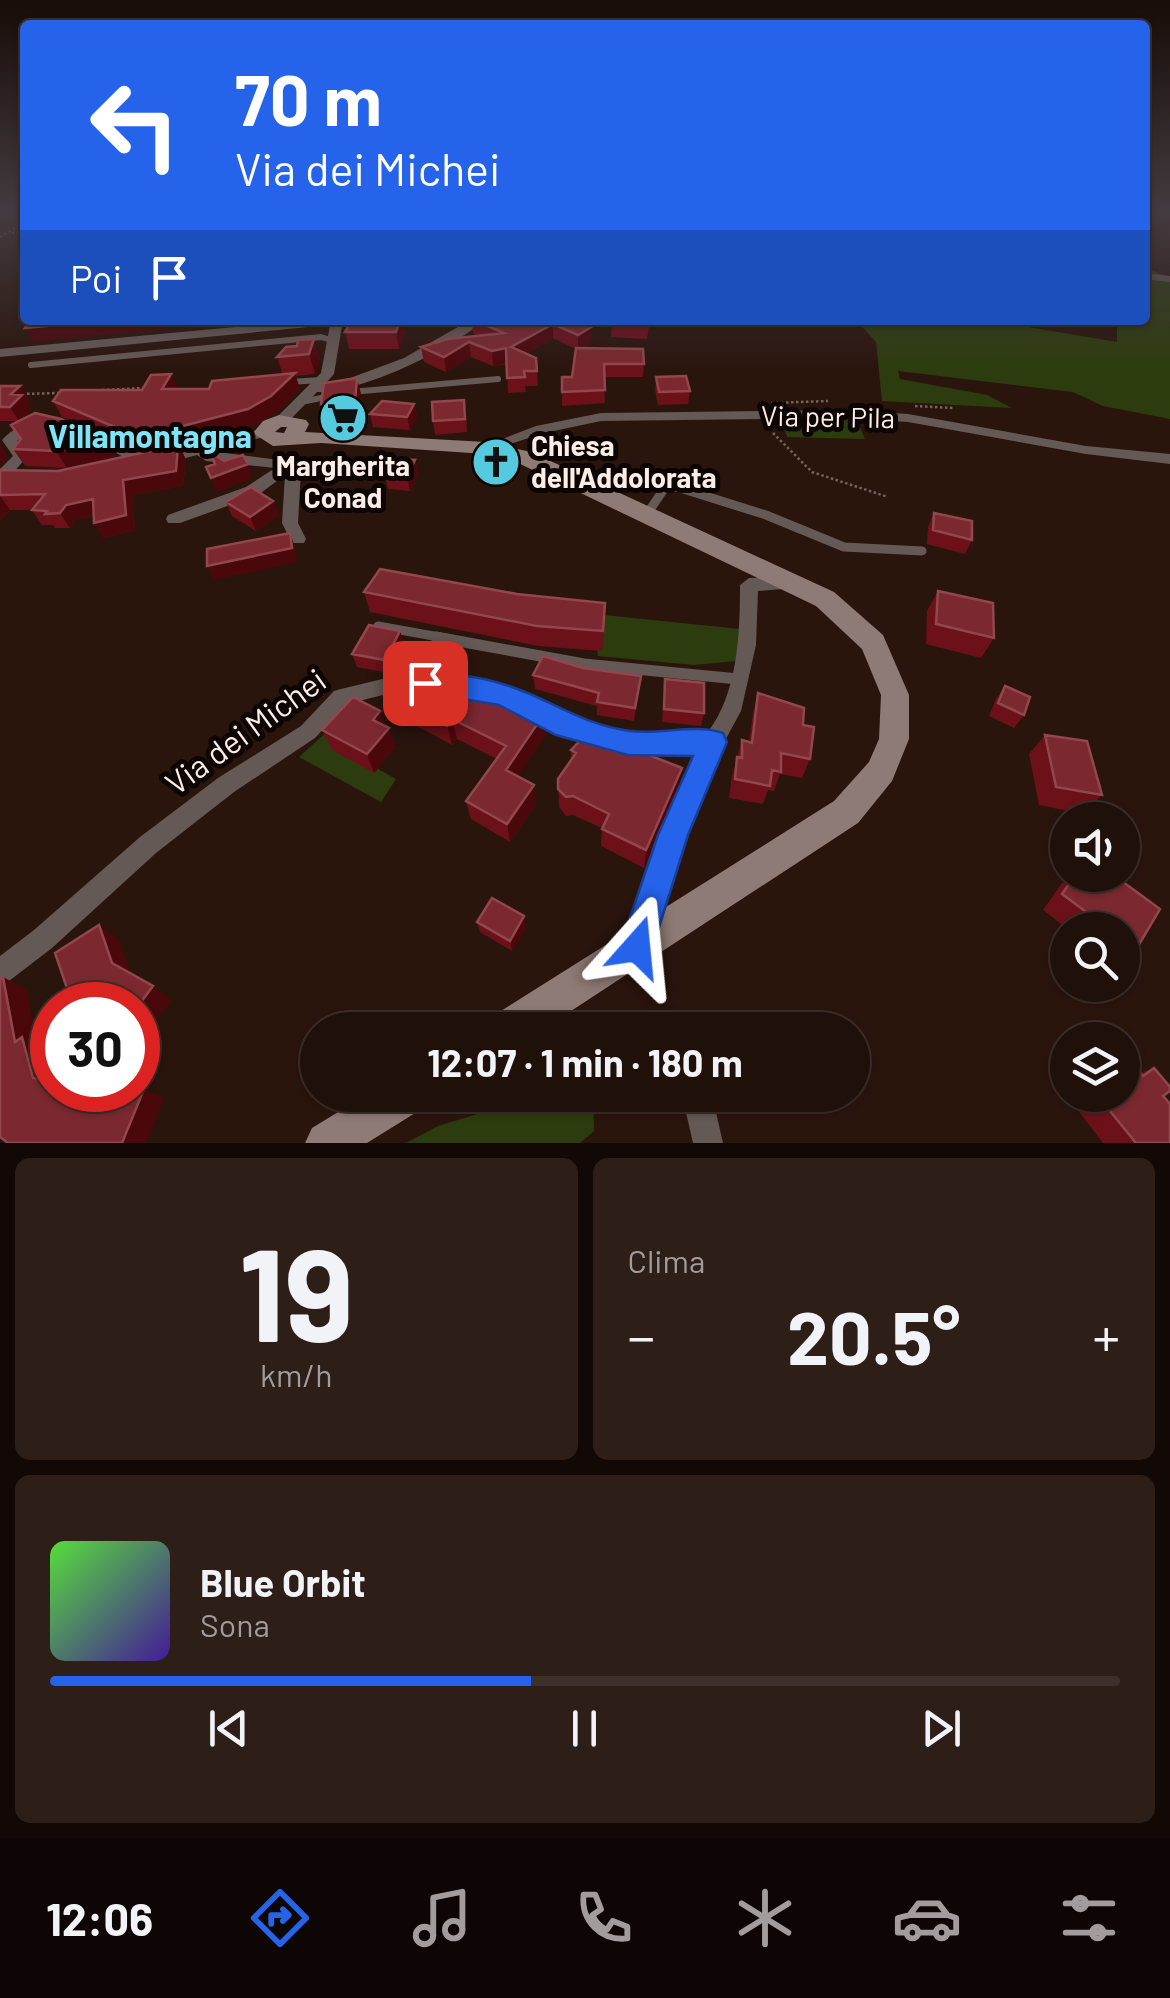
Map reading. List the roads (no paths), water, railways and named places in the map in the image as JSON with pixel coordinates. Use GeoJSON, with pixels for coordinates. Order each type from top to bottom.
{"type":"FeatureCollection","features":[{"type":"Feature","properties":{"kind":"street"},"geometry":{"type":"LineString","coordinates":[[0,354],[287,325]]}},
{"type":"Feature","properties":{"kind":"street"},"geometry":{"type":"LineString","coordinates":[[279,430],[330,365],[336,325]]}},
{"type":"Feature","properties":{"kind":"street"},"geometry":{"type":"LineString","coordinates":[[318,384],[336,388],[409,362],[471,325]]}},
{"type":"Feature","properties":{"kind":"street","name":"Via per Pila"},"geometry":{"type":"LineString","coordinates":[[486,448],[540,429],[601,418],[848,414],[908,418],[1086,450],[1170,459]]}},
{"type":"Feature","properties":{"kind":"street"},"geometry":{"type":"LineString","coordinates":[[8,474],[21,456],[7,435],[32,422],[81,429],[131,458],[146,462]]}},
{"type":"Feature","properties":{"kind":"street"},"geometry":{"type":"LineString","coordinates":[[117,468],[279,430],[486,448],[524,457],[794,582],[826,599],[851,619],[884,662],[896,695],[894,739],[881,771],[846,812],[535,1012]]}},
{"type":"Feature","properties":{"kind":"street"},"geometry":{"type":"LineString","coordinates":[[202,450],[206,456],[290,465]]}},
{"type":"Feature","properties":{"kind":"street"},"geometry":{"type":"LineString","coordinates":[[174,519],[252,491],[290,465]]}},
{"type":"Feature","properties":{"kind":"street"},"geometry":{"type":"LineString","coordinates":[[290,465],[290,524],[298,539]]}},
{"type":"Feature","properties":{"kind":"street"},"geometry":{"type":"LineString","coordinates":[[637,947],[673,835],[713,742],[726,730],[748,631],[749,585],[794,582]]}},
{"type":"Feature","properties":{"kind":"street","name":"Via dei Michei"},"geometry":{"type":"LineString","coordinates":[[0,972],[44,939],[148,844],[226,785],[308,732],[341,697],[400,683],[451,684],[505,695],[566,727],[628,743],[665,746],[713,742]]}},
{"type":"Feature","properties":{"kind":"street"},"geometry":{"type":"LineString","coordinates":[[328,1143],[378,1112]]}},
{"type":"Feature","properties":{"kind":"street"},"geometry":{"type":"LineString","coordinates":[[701,1112],[708,1143]]}},
{"type":"Feature","properties":{"kind":"lane"},"geometry":{"type":"LineString","coordinates":[[31,365],[331,340]]}},
{"type":"Feature","properties":{"kind":"lane"},"geometry":{"type":"LineString","coordinates":[[300,402],[350,392],[498,379]]}},
{"type":"Feature","properties":{"kind":"lane"},"geometry":{"type":"LineString","coordinates":[[268,384],[318,384]]}},
{"type":"Feature","properties":{"kind":"lane"},"geometry":{"type":"LineString","coordinates":[[646,516],[664,490],[677,487],[844,547],[867,552],[922,551]]}},
{"type":"Feature","properties":{"kind":"lane"},"geometry":{"type":"LineString","coordinates":[[378,626],[584,664],[738,679]]}},
{"type":"Feature","properties":{"kind":"place","name":"Margherita Conad"},"geometry":{"type":"Point","coordinates":[343,418]}},
{"type":"Feature","properties":{"kind":"place","name":"Chiesa dell'Addolorata"},"geometry":{"type":"Point","coordinates":[496,462]}},
{"type":"Feature","properties":{"kind":"district","name":"Villamontagna"},"geometry":{"type":"Point","coordinates":[150,437]}}]}
